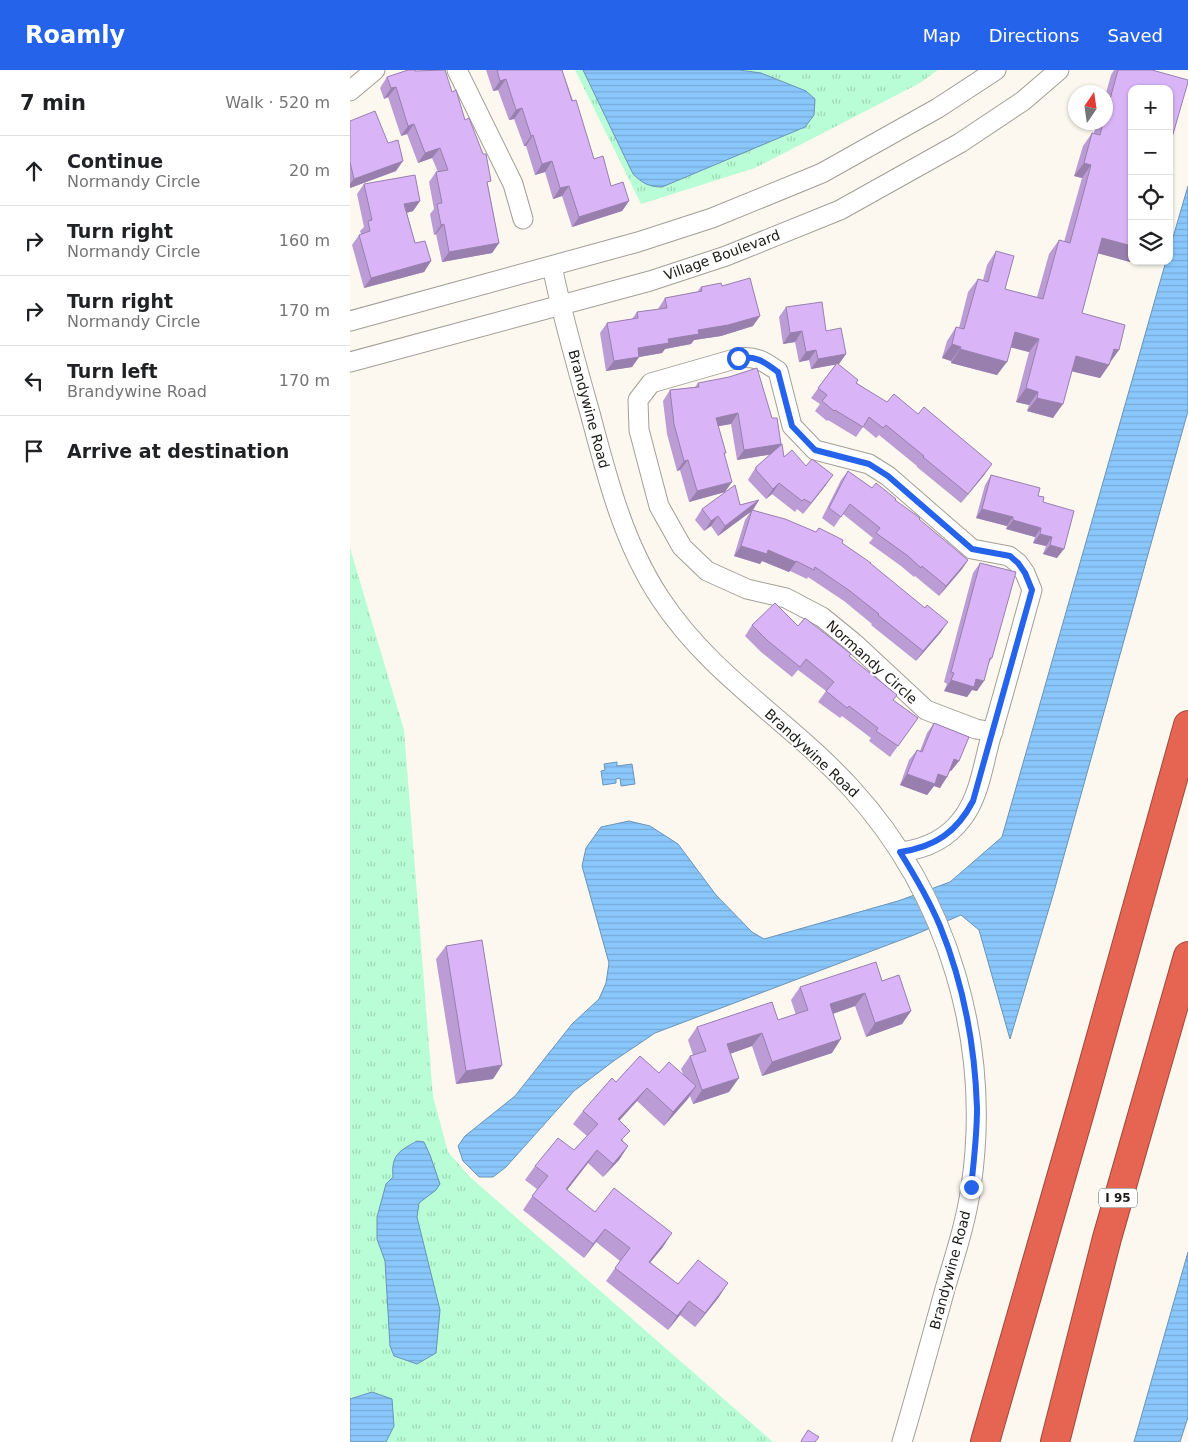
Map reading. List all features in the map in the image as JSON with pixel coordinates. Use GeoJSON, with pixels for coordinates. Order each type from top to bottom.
{"type":"FeatureCollection","features":[{"type":"Feature","properties":{"kind":"highway"},"geometry":{"type":"LineString","coordinates":[[985,1442],[1084,1099],[1188,725]]}},
{"type":"Feature","properties":{"kind":"highway","name":"I 95"},"geometry":{"type":"LineString","coordinates":[[1055,1442],[1107,1238],[1188,956]]}},
{"type":"Feature","properties":{"kind":"street"},"geometry":{"type":"LineString","coordinates":[[350,91],[374,70]]}},
{"type":"Feature","properties":{"kind":"street"},"geometry":{"type":"LineString","coordinates":[[457,70],[513,184],[523,219]]}},
{"type":"Feature","properties":{"kind":"street"},"geometry":{"type":"LineString","coordinates":[[350,321],[638,242],[712,218],[822,173],[938,108],[996,70]]}},
{"type":"Feature","properties":{"kind":"street","name":"Village Boulevard"},"geometry":{"type":"LineString","coordinates":[[350,362],[650,281],[726,256],[840,210],[960,143],[1023,101],[1059,70]]}},
{"type":"Feature","properties":{"kind":"street","name":"Brandywine Road"},"geometry":{"type":"LineString","coordinates":[[552,266],[560,306],[610,489],[635,552],[658,595],[682,627],[722,672],[836,772],[881,824],[922,888],[940,926],[961,992],[970,1030],[975,1069],[976,1148],[971,1187],[963,1226],[902,1442]]}},
{"type":"Feature","properties":{"kind":"street","name":"Normandy Circle"},"geometry":{"type":"LineString","coordinates":[[900,852],[921,848],[940,840],[962,819],[973,801],[993,732],[1032,590],[1025,573],[1010,556],[972,549],[888,476],[869,464],[815,450],[792,426],[778,372],[761,360],[750,357],[738,358],[651,383],[638,400],[639,430],[659,506],[682,547],[707,571],[747,589],[786,598],[822,617],[854,643],[926,710],[976,728],[993,732]]}},
{"type":"Feature","properties":{"kind":"green space"},"geometry":{"type":"Polygon","coordinates":[[[575,70],[938,70],[920,83],[755,168],[641,204],[575,70]]]}},
{"type":"Feature","properties":{"kind":"green space"},"geometry":{"type":"Polygon","coordinates":[[[350,548],[404,730],[433,1096],[448,1152],[470,1177],[773,1442],[350,1442],[350,548]]]}},
{"type":"Feature","properties":{"kind":"water"},"geometry":{"type":"Polygon","coordinates":[[[583,70],[739,70],[761,73],[806,91],[815,99],[814,115],[805,127],[662,187],[653,186],[643,182],[633,174],[583,70]]]}},
{"type":"Feature","properties":{"kind":"water"},"geometry":{"type":"Polygon","coordinates":[[[1188,186],[1188,411],[1053,895],[1010,1039],[979,930],[961,915],[914,935],[655,1033],[574,1091],[506,1167],[493,1177],[479,1177],[463,1161],[458,1146],[465,1136],[515,1096],[572,1024],[599,999],[606,983],[609,963],[582,866],[586,848],[601,827],[629,821],[650,826],[678,844],[716,895],[752,932],[764,939],[898,901],[950,882],[1002,837],[1165,265],[1173,265],[1173,237],[1188,186]]]}},
{"type":"Feature","properties":{"kind":"water"},"geometry":{"type":"Polygon","coordinates":[[[617,762],[617,766],[632,764],[635,784],[621,786],[620,778],[616,779],[616,783],[603,785],[601,771],[605,770],[604,764],[617,762]]]}},
{"type":"Feature","properties":{"kind":"water"},"geometry":{"type":"Polygon","coordinates":[[[417,1141],[424,1142],[440,1184],[436,1190],[419,1203],[417,1217],[440,1310],[436,1353],[417,1364],[394,1356],[390,1346],[385,1261],[377,1239],[377,1217],[386,1184],[393,1177],[395,1159],[401,1151],[417,1141]]]}},
{"type":"Feature","properties":{"kind":"water"},"geometry":{"type":"Polygon","coordinates":[[[1188,1252],[1188,1417],[1180,1442],[1134,1442],[1188,1252]]]}},
{"type":"Feature","properties":{"kind":"water"},"geometry":{"type":"Polygon","coordinates":[[[372,1392],[392,1399],[394,1426],[386,1442],[350,1442],[350,1399],[372,1392]]]}},
{"type":"Feature","properties":{"kind":"building"},"geometry":{"type":"Polygon","coordinates":[[[408,70],[445,70],[452,92],[456,90],[465,120],[469,118],[483,154],[486,154],[491,181],[487,182],[499,243],[449,252],[444,224],[441,225],[437,204],[442,203],[436,172],[448,170],[440,148],[425,153],[414,124],[408,126],[396,87],[391,88],[387,77],[408,70]]]}},
{"type":"Feature","properties":{"kind":"building"},"geometry":{"type":"Polygon","coordinates":[[[497,70],[562,70],[572,101],[576,100],[594,159],[603,156],[611,186],[623,182],[629,201],[579,217],[569,186],[560,188],[552,161],[542,164],[522,108],[516,110],[506,79],[500,81],[497,70]]]}},
{"type":"Feature","properties":{"kind":"building"},"geometry":{"type":"Polygon","coordinates":[[[1118,70],[1152,70],[1188,80],[1173,134],[1173,85],[1128,85],[1128,245],[1102,238],[1082,313],[1125,325],[1119,350],[1114,349],[1109,365],[1076,356],[1063,404],[1037,398],[1038,392],[1026,388],[1039,339],[1015,332],[1007,362],[960,349],[961,347],[952,344],[956,327],[964,329],[978,279],[988,282],[996,251],[1014,256],[1005,289],[1043,299],[1059,240],[1070,243],[1091,165],[1084,163],[1092,133],[1100,135],[1101,130],[1113,130],[1113,88],[1118,70]]]}},
{"type":"Feature","properties":{"kind":"building"},"geometry":{"type":"Polygon","coordinates":[[[375,111],[388,143],[398,140],[403,161],[354,179],[350,162],[350,121],[375,111]]]}},
{"type":"Feature","properties":{"kind":"building"},"geometry":{"type":"Polygon","coordinates":[[[415,175],[420,201],[404,204],[415,243],[425,241],[431,261],[371,278],[359,235],[370,231],[368,221],[372,220],[364,184],[415,175]]]}},
{"type":"Feature","properties":{"kind":"building"},"geometry":{"type":"Polygon","coordinates":[[[750,278],[760,316],[728,325],[698,330],[699,334],[668,339],[669,343],[638,348],[639,357],[614,361],[607,323],[638,318],[637,312],[667,308],[665,298],[702,291],[701,287],[721,283],[722,286],[750,278]]]}},
{"type":"Feature","properties":{"kind":"building"},"geometry":{"type":"Polygon","coordinates":[[[822,302],[826,331],[841,328],[846,354],[818,359],[816,350],[806,352],[802,331],[790,333],[786,307],[822,302]]]}},
{"type":"Feature","properties":{"kind":"building"},"geometry":{"type":"Polygon","coordinates":[[[837,363],[858,380],[856,383],[887,402],[894,394],[918,414],[924,407],[992,464],[968,494],[886,425],[883,428],[869,417],[863,427],[834,411],[822,401],[827,395],[818,388],[837,363]]]}},
{"type":"Feature","properties":{"kind":"building"},"geometry":{"type":"Polygon","coordinates":[[[757,368],[772,418],[777,418],[781,444],[744,450],[738,413],[716,418],[732,482],[697,491],[688,460],[684,461],[674,424],[670,390],[699,387],[698,383],[729,377],[757,368]]]}},
{"type":"Feature","properties":{"kind":"building"},"geometry":{"type":"Polygon","coordinates":[[[782,444],[784,457],[792,450],[806,466],[812,459],[833,475],[811,503],[804,499],[802,501],[779,483],[773,489],[756,470],[756,467],[782,444]]]}},
{"type":"Feature","properties":{"kind":"building"},"geometry":{"type":"Polygon","coordinates":[[[848,471],[872,488],[876,483],[968,560],[946,586],[876,533],[880,528],[850,504],[841,517],[829,508],[848,471]]]}},
{"type":"Feature","properties":{"kind":"building"},"geometry":{"type":"Polygon","coordinates":[[[991,475],[1040,488],[1038,496],[1044,497],[1043,502],[1074,511],[1064,549],[1050,545],[1052,537],[1040,534],[1041,528],[1013,520],[1013,517],[982,509],[991,475]]]}},
{"type":"Feature","properties":{"kind":"building"},"geometry":{"type":"Polygon","coordinates":[[[735,485],[740,505],[759,500],[725,526],[718,516],[711,521],[702,509],[735,485]]]}},
{"type":"Feature","properties":{"kind":"building"},"geometry":{"type":"Polygon","coordinates":[[[752,510],[785,519],[816,532],[819,528],[843,540],[842,543],[871,563],[925,608],[927,605],[948,622],[923,651],[850,591],[815,567],[814,570],[768,550],[767,554],[741,546],[752,510]]]}},
{"type":"Feature","properties":{"kind":"building"},"geometry":{"type":"Polygon","coordinates":[[[980,563],[1016,572],[984,681],[976,679],[974,687],[951,680],[954,673],[951,672],[980,563]]]}},
{"type":"Feature","properties":{"kind":"building"},"geometry":{"type":"Polygon","coordinates":[[[775,603],[798,626],[805,618],[851,654],[849,656],[897,695],[893,700],[918,718],[898,746],[876,731],[878,728],[849,706],[847,708],[826,691],[834,682],[806,659],[800,667],[768,641],[752,625],[775,603]]]}},
{"type":"Feature","properties":{"kind":"building"},"geometry":{"type":"Polygon","coordinates":[[[934,723],[969,737],[959,761],[954,759],[947,777],[938,774],[935,784],[907,774],[917,750],[922,752],[934,723]]]}},
{"type":"Feature","properties":{"kind":"building"},"geometry":{"type":"Polygon","coordinates":[[[482,940],[502,1065],[466,1071],[446,946],[482,940]]]}},
{"type":"Feature","properties":{"kind":"building"},"geometry":{"type":"Polygon","coordinates":[[[876,962],[882,981],[899,975],[911,1011],[875,1023],[865,993],[830,1004],[841,1039],[772,1062],[762,1033],[727,1044],[739,1078],[702,1090],[690,1056],[706,1051],[697,1027],[772,1002],[778,1020],[808,1010],[800,987],[876,962]]]}},
{"type":"Feature","properties":{"kind":"building"},"geometry":{"type":"Polygon","coordinates":[[[640,1056],[659,1073],[669,1062],[696,1086],[673,1112],[647,1088],[618,1119],[630,1131],[621,1140],[628,1146],[613,1164],[597,1150],[566,1189],[595,1212],[614,1188],[672,1233],[649,1262],[678,1284],[698,1260],[728,1283],[705,1313],[689,1301],[677,1316],[615,1268],[630,1248],[605,1229],[593,1244],[532,1196],[548,1176],[535,1166],[558,1138],[574,1150],[598,1124],[583,1111],[612,1078],[616,1082],[640,1056]]]}},
{"type":"Feature","properties":{"kind":"building"},"geometry":{"type":"Polygon","coordinates":[[[808,1430],[819,1437],[815,1442],[801,1441],[808,1430]]]}},
{"type":"Feature","properties":{"kind":"route"},"geometry":{"type":"LineString","coordinates":[[738,358],[750,357],[761,360],[778,372],[792,426],[815,450],[869,464],[888,476],[972,549],[1010,556],[1025,573],[1032,590],[973,801],[962,819],[940,840],[921,848],[900,852],[922,888],[940,926],[961,992],[970,1030],[975,1069],[977,1109],[976,1148],[971,1187]]}}]}
